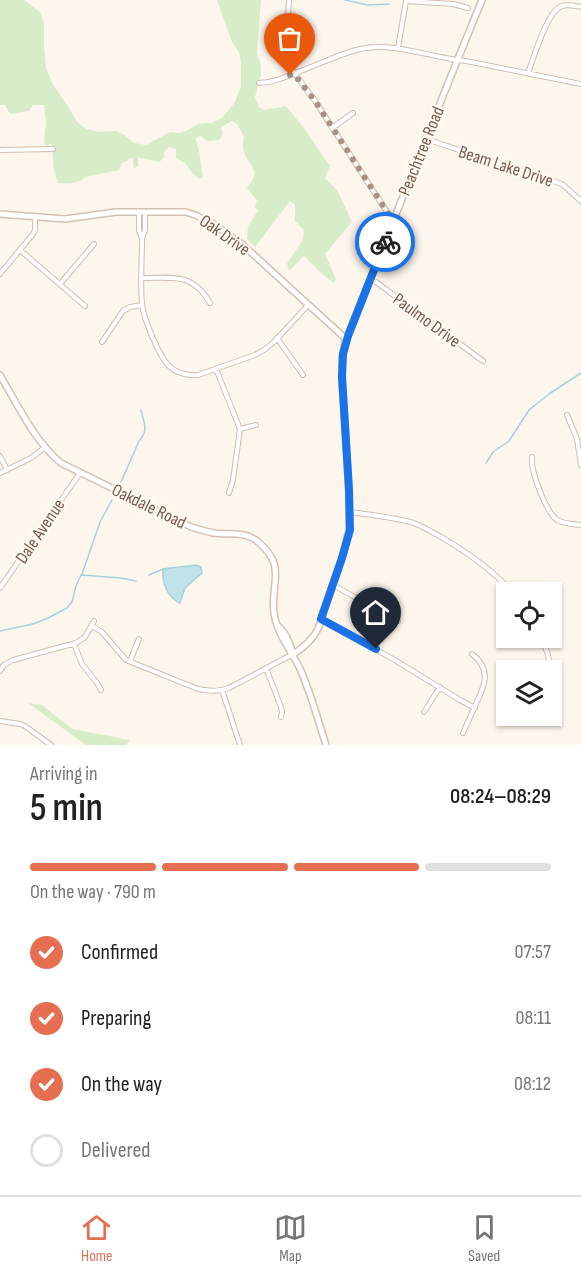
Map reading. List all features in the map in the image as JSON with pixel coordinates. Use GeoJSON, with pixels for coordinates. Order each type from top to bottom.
{"type":"FeatureCollection","features":[{"type":"Feature","properties":{"kind":"street"},"geometry":{"type":"LineString","coordinates":[[289,0],[286,50],[294,74],[393,221]]}},
{"type":"Feature","properties":{"kind":"street"},"geometry":{"type":"LineString","coordinates":[[398,48],[406,0],[453,4],[468,8]]}},
{"type":"Feature","properties":{"kind":"street","name":"Peachtree Road"},"geometry":{"type":"LineString","coordinates":[[222,690],[301,649],[321,624],[350,530],[342,377],[346,339],[482,0]]}},
{"type":"Feature","properties":{"kind":"street"},"geometry":{"type":"LineString","coordinates":[[528,72],[553,12],[564,5],[581,7]]}},
{"type":"Feature","properties":{"kind":"street"},"geometry":{"type":"LineString","coordinates":[[259,83],[277,80],[356,50],[377,47],[398,48],[466,60],[581,84]]}},
{"type":"Feature","properties":{"kind":"street"},"geometry":{"type":"LineString","coordinates":[[332,128],[353,113]]}},
{"type":"Feature","properties":{"kind":"street","name":"Beam Lake Drive"},"geometry":{"type":"LineString","coordinates":[[426,139],[562,184],[581,201]]}},
{"type":"Feature","properties":{"kind":"street"},"geometry":{"type":"LineString","coordinates":[[0,150],[53,149]]}},
{"type":"Feature","properties":{"kind":"street"},"geometry":{"type":"LineString","coordinates":[[142,211],[139,231],[142,238],[142,305],[147,324],[161,356],[171,368],[189,375],[198,375],[260,352],[277,339],[308,305]]}},
{"type":"Feature","properties":{"kind":"street","name":"Oak Drive"},"geometry":{"type":"LineString","coordinates":[[0,214],[72,219],[106,213],[142,211],[192,213],[212,223],[244,247],[346,339]]}},
{"type":"Feature","properties":{"kind":"street"},"geometry":{"type":"LineString","coordinates":[[0,274],[34,231],[35,217]]}},
{"type":"Feature","properties":{"kind":"street"},"geometry":{"type":"LineString","coordinates":[[60,284],[94,244]]}},
{"type":"Feature","properties":{"kind":"street"},"geometry":{"type":"LineString","coordinates":[[20,250],[85,306]]}},
{"type":"Feature","properties":{"kind":"street"},"geometry":{"type":"LineString","coordinates":[[142,278],[188,280],[199,288],[210,303]]}},
{"type":"Feature","properties":{"kind":"street","name":"Paulmo Drive"},"geometry":{"type":"LineString","coordinates":[[370,280],[376,282],[483,361]]}},
{"type":"Feature","properties":{"kind":"street"},"geometry":{"type":"LineString","coordinates":[[102,342],[123,310],[142,305]]}},
{"type":"Feature","properties":{"kind":"street"},"geometry":{"type":"LineString","coordinates":[[277,339],[303,375]]}},
{"type":"Feature","properties":{"kind":"street"},"geometry":{"type":"LineString","coordinates":[[216,369],[240,429],[229,493]]}},
{"type":"Feature","properties":{"kind":"street","name":"Oakdale Road"},"geometry":{"type":"LineString","coordinates":[[0,375],[45,447],[61,463],[191,526],[211,532],[247,536],[259,543],[273,560],[276,571],[274,615],[291,644],[326,745]]}},
{"type":"Feature","properties":{"kind":"street"},"geometry":{"type":"LineString","coordinates":[[567,415],[577,439],[581,465]]}},
{"type":"Feature","properties":{"kind":"street"},"geometry":{"type":"LineString","coordinates":[[240,429],[256,425]]}},
{"type":"Feature","properties":{"kind":"street"},"geometry":{"type":"LineString","coordinates":[[0,473],[31,458],[45,447]]}},
{"type":"Feature","properties":{"kind":"street"},"geometry":{"type":"LineString","coordinates":[[0,456],[7,470]]}},
{"type":"Feature","properties":{"kind":"street"},"geometry":{"type":"LineString","coordinates":[[532,457],[532,467],[548,509],[561,522],[581,525]]}},
{"type":"Feature","properties":{"kind":"street","name":"Dale Avenue"},"geometry":{"type":"LineString","coordinates":[[0,588],[80,473]]}},
{"type":"Feature","properties":{"kind":"street"},"geometry":{"type":"LineString","coordinates":[[350,512],[401,520],[424,528],[487,568],[503,582]]}},
{"type":"Feature","properties":{"kind":"street"},"geometry":{"type":"LineString","coordinates":[[333,585],[398,621]]}},
{"type":"Feature","properties":{"kind":"street"},"geometry":{"type":"LineString","coordinates":[[321,619],[393,658],[475,708]]}},
{"type":"Feature","properties":{"kind":"street"},"geometry":{"type":"LineString","coordinates":[[0,671],[4,665],[13,660],[74,644],[85,637],[93,623],[122,656],[130,661],[198,689],[222,690],[240,745]]}},
{"type":"Feature","properties":{"kind":"street"},"geometry":{"type":"LineString","coordinates":[[130,661],[139,639]]}},
{"type":"Feature","properties":{"kind":"street"},"geometry":{"type":"LineString","coordinates":[[74,644],[82,664],[101,690]]}},
{"type":"Feature","properties":{"kind":"street"},"geometry":{"type":"LineString","coordinates":[[463,733],[482,691],[485,678],[482,665],[472,654]]}},
{"type":"Feature","properties":{"kind":"street"},"geometry":{"type":"LineString","coordinates":[[266,668],[281,707],[281,717]]}},
{"type":"Feature","properties":{"kind":"street"},"geometry":{"type":"LineString","coordinates":[[424,712],[440,687]]}},
{"type":"Feature","properties":{"kind":"street"},"geometry":{"type":"LineString","coordinates":[[0,721],[25,726],[51,745]]}},
{"type":"Feature","properties":{"kind":"green space"},"geometry":{"type":"Polygon","coordinates":[[[0,0],[24,0],[40,12],[44,23],[46,68],[52,83],[77,122],[86,129],[100,132],[116,131],[134,143],[146,145],[170,132],[179,133],[198,124],[211,123],[222,118],[235,102],[241,86],[241,62],[217,0],[261,0],[257,54],[261,64],[261,75],[255,97],[259,107],[264,110],[286,106],[303,127],[330,166],[325,178],[337,190],[352,222],[325,254],[336,279],[334,283],[304,256],[289,271],[287,263],[303,240],[304,230],[295,221],[295,204],[290,201],[255,247],[247,239],[248,226],[258,211],[255,207],[257,200],[247,188],[255,172],[244,151],[244,137],[237,124],[232,121],[221,127],[223,134],[219,140],[207,141],[200,135],[195,139],[203,177],[200,179],[185,163],[176,158],[176,149],[169,147],[164,152],[164,158],[159,162],[138,157],[138,166],[134,169],[133,157],[121,164],[119,170],[85,177],[73,183],[58,183],[54,171],[52,143],[46,146],[44,143],[46,122],[44,105],[33,105],[29,111],[10,114],[5,105],[0,105],[0,0]]]}},
{"type":"Feature","properties":{"kind":"green space"},"geometry":{"type":"Polygon","coordinates":[[[28,703],[42,705],[72,729],[130,740],[126,745],[86,745],[28,703]]]}},
{"type":"Feature","properties":{"kind":"water"},"geometry":{"type":"Polygon","coordinates":[[[196,565],[201,567],[202,573],[185,588],[180,603],[166,589],[163,569],[196,565]]]}},
{"type":"Feature","properties":{"kind":"waterway"},"geometry":{"type":"LineString","coordinates":[[345,0],[368,5],[389,4]]}},
{"type":"Feature","properties":{"kind":"waterway"},"geometry":{"type":"LineString","coordinates":[[486,463],[493,452],[509,441],[529,410],[581,373]]}},
{"type":"Feature","properties":{"kind":"waterway"},"geometry":{"type":"LineString","coordinates":[[121,482],[144,433],[145,426],[141,410]]}},
{"type":"Feature","properties":{"kind":"waterway"},"geometry":{"type":"LineString","coordinates":[[82,574],[100,522],[112,500]]}},
{"type":"Feature","properties":{"kind":"waterway"},"geometry":{"type":"LineString","coordinates":[[149,575],[163,569],[164,571]]}},
{"type":"Feature","properties":{"kind":"waterway"},"geometry":{"type":"LineString","coordinates":[[0,631],[33,624],[67,608],[72,602],[81,575],[136,581]]}},
{"type":"Feature","properties":{"kind":"way so far"},"geometry":{"type":"LineString","coordinates":[[290,75],[294,74],[315,101],[393,221],[385,242]]}},
{"type":"Feature","properties":{"kind":"route"},"geometry":{"type":"LineString","coordinates":[[376,649],[321,619],[350,530],[342,377],[345,342],[385,242]]}}]}
